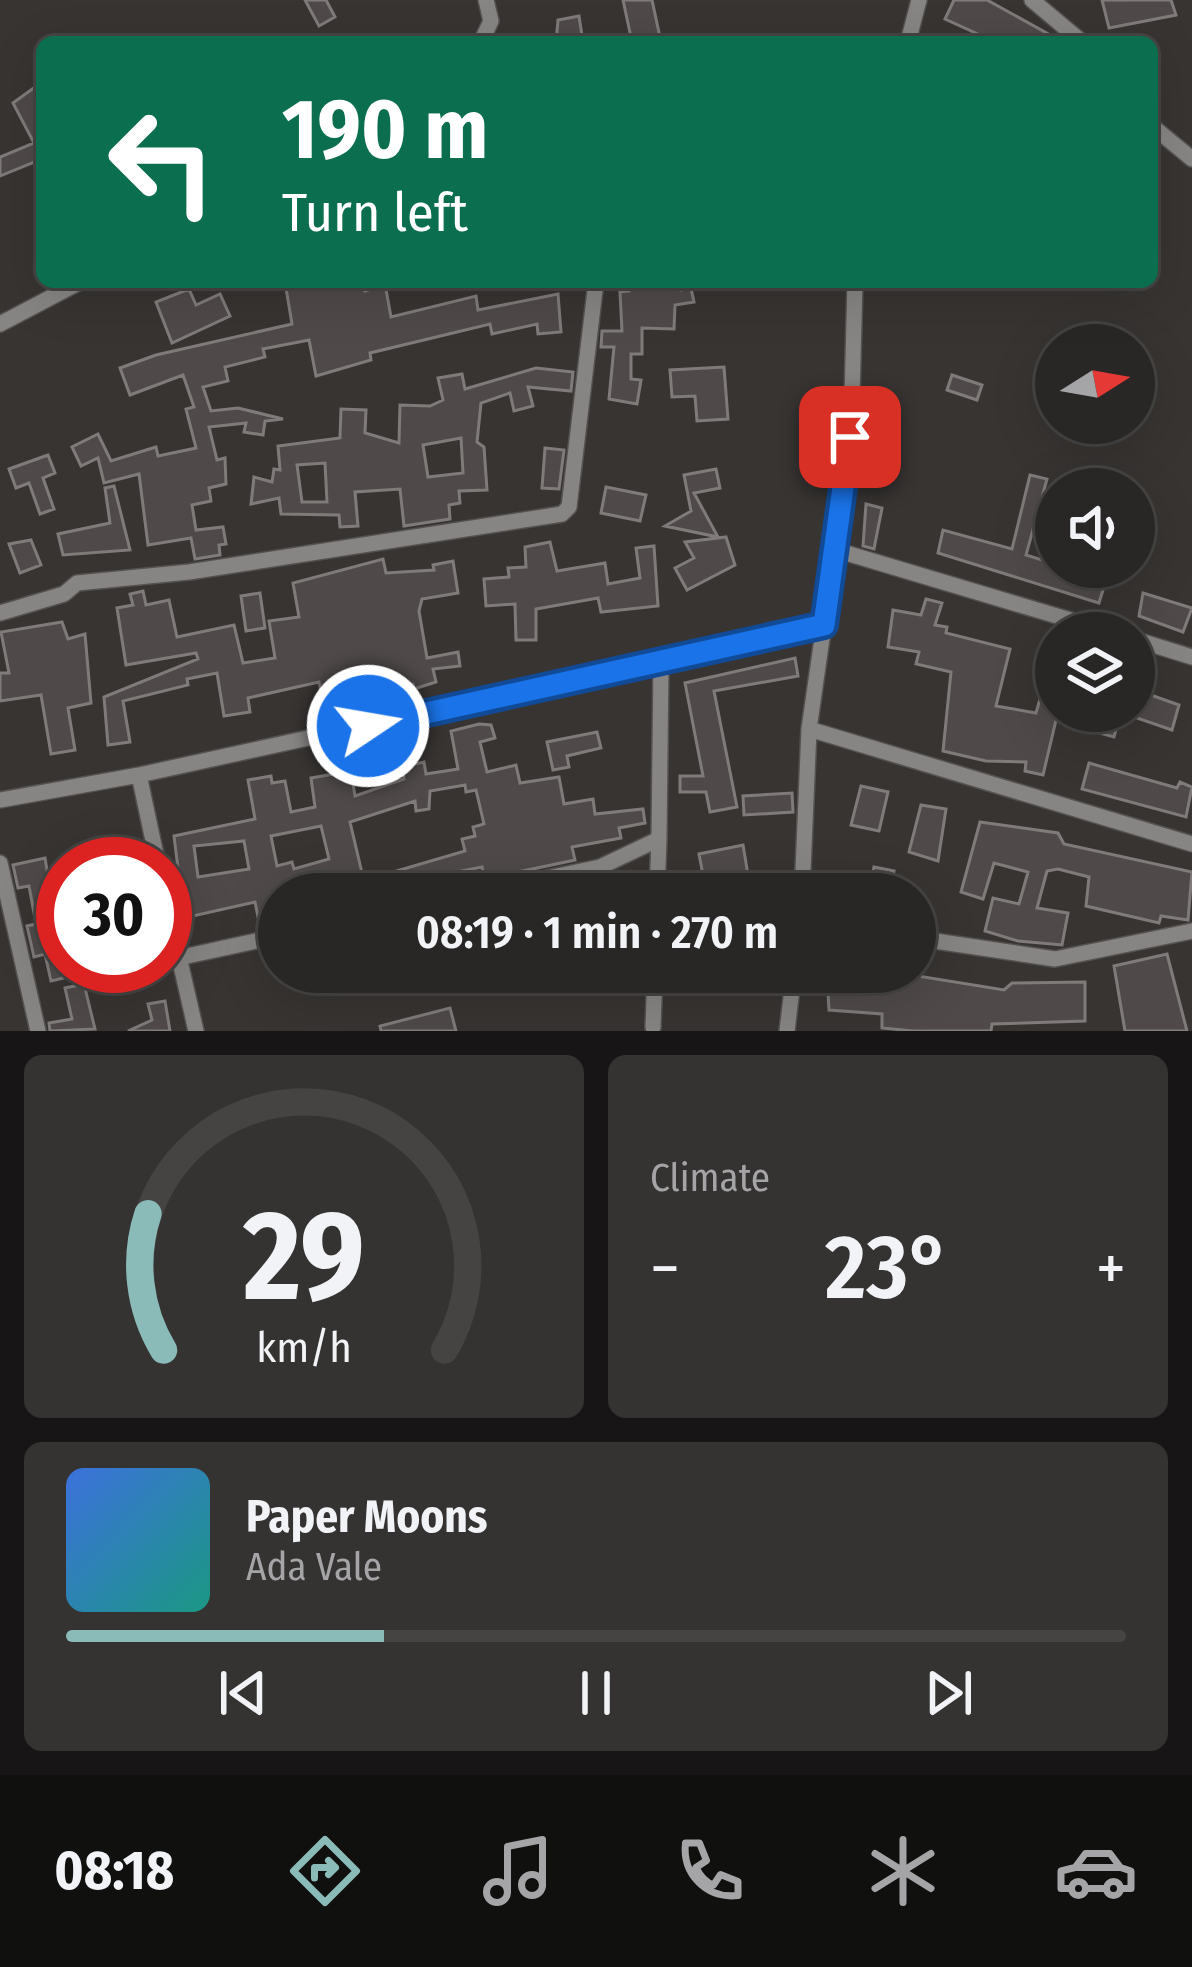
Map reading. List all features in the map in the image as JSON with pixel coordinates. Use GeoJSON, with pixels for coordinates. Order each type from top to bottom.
{"type":"FeatureCollection","features":[{"type":"Feature","properties":{"kind":"street"},"geometry":{"type":"LineString","coordinates":[[484,36],[491,21],[486,0]]}},
{"type":"Feature","properties":{"kind":"street"},"geometry":{"type":"LineString","coordinates":[[910,36],[919,0]]}},
{"type":"Feature","properties":{"kind":"street"},"geometry":{"type":"LineString","coordinates":[[1032,0],[1075,36]]}},
{"type":"Feature","properties":{"kind":"street"},"geometry":{"type":"LineString","coordinates":[[1158,131],[1192,159]]}},
{"type":"Feature","properties":{"kind":"street"},"geometry":{"type":"LineString","coordinates":[[0,324],[69,288]]}},
{"type":"Feature","properties":{"kind":"street"},"geometry":{"type":"LineString","coordinates":[[0,613],[64,595],[77,583],[189,572],[562,514],[568,507],[595,288]]}},
{"type":"Feature","properties":{"kind":"street"},"geometry":{"type":"LineString","coordinates":[[803,873],[809,729],[850,437],[855,288]]}},
{"type":"Feature","properties":{"kind":"street"},"geometry":{"type":"LineString","coordinates":[[836,550],[1044,612]]}},
{"type":"Feature","properties":{"kind":"street"},"geometry":{"type":"LineString","coordinates":[[0,800],[140,775],[824,625]]}},
{"type":"Feature","properties":{"kind":"street"},"geometry":{"type":"LineString","coordinates":[[1155,646],[1192,657]]}},
{"type":"Feature","properties":{"kind":"street"},"geometry":{"type":"LineString","coordinates":[[658,873],[661,664]]}},
{"type":"Feature","properties":{"kind":"street"},"geometry":{"type":"LineString","coordinates":[[809,729],[1192,844]]}},
{"type":"Feature","properties":{"kind":"street"},"geometry":{"type":"LineString","coordinates":[[140,775],[153,837]]}},
{"type":"Feature","properties":{"kind":"street"},"geometry":{"type":"LineString","coordinates":[[572,873],[600,867],[659,839]]}},
{"type":"Feature","properties":{"kind":"street"},"geometry":{"type":"LineString","coordinates":[[0,863],[38,1031]]}},
{"type":"Feature","properties":{"kind":"street"},"geometry":{"type":"LineString","coordinates":[[936,941],[1054,959],[1192,931]]}},
{"type":"Feature","properties":{"kind":"street"},"geometry":{"type":"LineString","coordinates":[[192,955],[258,941]]}},
{"type":"Feature","properties":{"kind":"street"},"geometry":{"type":"LineString","coordinates":[[187,993],[196,1031]]}},
{"type":"Feature","properties":{"kind":"street"},"geometry":{"type":"LineString","coordinates":[[635,1031],[653,1029],[654,993]]}},
{"type":"Feature","properties":{"kind":"street"},"geometry":{"type":"LineString","coordinates":[[787,1031],[792,993]]}},
{"type":"Feature","properties":{"kind":"building"},"geometry":{"type":"Polygon","coordinates":[[[305,0],[326,0],[335,17],[319,26],[305,0]]]}},
{"type":"Feature","properties":{"kind":"building"},"geometry":{"type":"Polygon","coordinates":[[[623,0],[652,0],[660,36],[631,36],[623,0]]]}},
{"type":"Feature","properties":{"kind":"building"},"geometry":{"type":"Polygon","coordinates":[[[954,0],[987,0],[1052,36],[982,36],[945,19],[954,0]]]}},
{"type":"Feature","properties":{"kind":"building"},"geometry":{"type":"Polygon","coordinates":[[[1102,0],[1171,0],[1176,15],[1109,28],[1102,0]]]}},
{"type":"Feature","properties":{"kind":"building"},"geometry":{"type":"Polygon","coordinates":[[[579,16],[582,36],[557,36],[558,20],[579,16]]]}},
{"type":"Feature","properties":{"kind":"building"},"geometry":{"type":"Polygon","coordinates":[[[36,86],[36,161],[0,176],[0,157],[34,143],[13,103],[36,86]]]}},
{"type":"Feature","properties":{"kind":"building"},"geometry":{"type":"Polygon","coordinates":[[[286,288],[386,288],[391,317],[476,296],[478,310],[558,294],[561,332],[538,334],[537,324],[492,334],[490,324],[370,353],[371,360],[316,376],[309,340],[263,349],[265,357],[225,367],[228,381],[203,387],[211,411],[238,408],[283,419],[265,421],[263,435],[244,432],[246,423],[209,427],[217,460],[225,458],[226,484],[209,488],[211,501],[192,505],[196,530],[223,527],[226,544],[219,545],[220,555],[195,559],[191,538],[148,545],[139,474],[104,483],[98,458],[81,466],[72,447],[98,434],[111,461],[156,447],[158,456],[196,448],[186,409],[194,407],[183,375],[130,395],[120,368],[156,355],[292,324],[286,288]]]}},
{"type":"Feature","properties":{"kind":"building"},"geometry":{"type":"Polygon","coordinates":[[[691,288],[694,302],[675,305],[674,329],[642,328],[642,354],[631,354],[631,379],[641,380],[637,404],[609,399],[614,347],[601,347],[602,331],[622,331],[620,292],[691,288]]]}},
{"type":"Feature","properties":{"kind":"building"},"geometry":{"type":"Polygon","coordinates":[[[189,289],[196,305],[220,294],[230,316],[172,343],[156,302],[189,289]]]}},
{"type":"Feature","properties":{"kind":"building"},"geometry":{"type":"Polygon","coordinates":[[[724,367],[728,419],[697,421],[695,396],[672,397],[670,370],[724,367]]]}},
{"type":"Feature","properties":{"kind":"building"},"geometry":{"type":"Polygon","coordinates":[[[536,368],[573,372],[571,391],[528,387],[533,406],[514,411],[510,393],[481,403],[477,442],[484,447],[487,490],[459,491],[460,503],[449,505],[450,519],[404,526],[400,489],[355,492],[358,526],[340,527],[339,515],[281,514],[279,498],[251,504],[254,477],[272,482],[274,469],[280,470],[278,446],[340,438],[341,409],[366,410],[365,433],[399,443],[400,405],[430,406],[443,400],[438,378],[462,374],[465,389],[536,368]],[[461,438],[423,445],[428,477],[463,473],[461,438]],[[325,463],[297,465],[302,502],[327,502],[325,463]]]}},
{"type":"Feature","properties":{"kind":"building"},"geometry":{"type":"Polygon","coordinates":[[[952,375],[982,385],[977,400],[947,390],[952,375]]]}},
{"type":"Feature","properties":{"kind":"building"},"geometry":{"type":"Polygon","coordinates":[[[545,448],[564,450],[559,489],[542,488],[545,448]]]}},
{"type":"Feature","properties":{"kind":"building"},"geometry":{"type":"Polygon","coordinates":[[[48,455],[55,473],[43,478],[54,509],[40,514],[29,483],[16,488],[9,469],[48,455]]]}},
{"type":"Feature","properties":{"kind":"building"},"geometry":{"type":"Polygon","coordinates":[[[716,469],[720,488],[694,493],[718,537],[665,526],[691,511],[684,475],[716,469]]]}},
{"type":"Feature","properties":{"kind":"building"},"geometry":{"type":"Polygon","coordinates":[[[1030,475],[1035,476],[1035,522],[1026,555],[1035,558],[1035,583],[938,553],[943,530],[1012,549],[1030,475]]]}},
{"type":"Feature","properties":{"kind":"building"},"geometry":{"type":"Polygon","coordinates":[[[114,486],[130,550],[63,555],[58,534],[110,523],[105,488],[114,486]]]}},
{"type":"Feature","properties":{"kind":"building"},"geometry":{"type":"Polygon","coordinates":[[[606,487],[646,495],[640,521],[601,513],[606,487]]]}},
{"type":"Feature","properties":{"kind":"building"},"geometry":{"type":"Polygon","coordinates":[[[866,504],[882,508],[874,549],[863,546],[866,504]]]}},
{"type":"Feature","properties":{"kind":"building"},"geometry":{"type":"Polygon","coordinates":[[[726,537],[735,565],[687,590],[675,568],[694,558],[685,542],[726,537]]]}},
{"type":"Feature","properties":{"kind":"building"},"geometry":{"type":"Polygon","coordinates":[[[31,540],[41,565],[20,573],[9,544],[31,540]]]}},
{"type":"Feature","properties":{"kind":"building"},"geometry":{"type":"Polygon","coordinates":[[[550,542],[557,571],[605,563],[608,584],[640,578],[636,548],[654,546],[658,606],[601,612],[598,598],[536,609],[536,640],[516,640],[515,604],[486,606],[484,579],[509,577],[508,568],[526,567],[525,547],[550,542]]]}},
{"type":"Feature","properties":{"kind":"building"},"geometry":{"type":"Polygon","coordinates":[[[383,559],[386,573],[434,570],[433,565],[453,561],[458,593],[422,599],[419,611],[427,658],[458,652],[460,666],[433,669],[436,682],[414,689],[413,684],[382,686],[322,697],[319,682],[248,698],[250,712],[224,716],[217,673],[187,679],[188,685],[123,701],[130,742],[108,745],[104,697],[198,659],[196,653],[126,665],[117,608],[133,605],[130,594],[143,591],[146,605],[169,600],[177,637],[234,625],[243,663],[275,658],[269,621],[299,617],[293,583],[383,559]]]}},
{"type":"Feature","properties":{"kind":"building"},"geometry":{"type":"Polygon","coordinates":[[[1051,588],[1104,588],[1099,603],[1051,588]]]}},
{"type":"Feature","properties":{"kind":"building"},"geometry":{"type":"Polygon","coordinates":[[[260,593],[265,628],[246,631],[241,596],[260,593]]]}},
{"type":"Feature","properties":{"kind":"building"},"geometry":{"type":"Polygon","coordinates":[[[1143,593],[1192,608],[1183,632],[1155,622],[1155,612],[1140,612],[1143,593]]]}},
{"type":"Feature","properties":{"kind":"building"},"geometry":{"type":"Polygon","coordinates":[[[926,599],[942,603],[935,625],[947,627],[946,633],[1010,649],[996,706],[1035,713],[1035,732],[1053,732],[1043,775],[1025,771],[1026,762],[986,761],[943,751],[951,672],[916,664],[919,652],[888,647],[893,610],[921,615],[926,599]]]}},
{"type":"Feature","properties":{"kind":"building"},"geometry":{"type":"Polygon","coordinates":[[[62,622],[68,639],[85,634],[91,703],[68,708],[75,750],[51,754],[41,695],[0,701],[0,673],[9,673],[1,632],[62,622]]]}},
{"type":"Feature","properties":{"kind":"building"},"geometry":{"type":"Polygon","coordinates":[[[795,658],[798,676],[714,691],[737,807],[710,812],[706,792],[680,792],[680,776],[703,776],[685,683],[795,658]]]}},
{"type":"Feature","properties":{"kind":"building"},"geometry":{"type":"Polygon","coordinates":[[[1155,696],[1179,705],[1172,730],[1155,724],[1155,696]]]}},
{"type":"Feature","properties":{"kind":"building"},"geometry":{"type":"Polygon","coordinates":[[[491,725],[495,738],[480,742],[487,772],[516,765],[520,783],[559,777],[564,804],[593,799],[595,814],[643,809],[645,823],[619,828],[621,838],[572,847],[575,860],[513,873],[484,873],[482,867],[457,873],[393,873],[465,851],[462,839],[475,836],[473,827],[484,824],[476,790],[466,792],[465,785],[430,791],[429,809],[416,811],[415,801],[350,822],[362,873],[258,873],[258,917],[255,902],[192,916],[192,837],[174,836],[255,819],[248,780],[271,776],[272,783],[285,781],[291,812],[315,807],[311,778],[351,771],[355,796],[404,779],[402,767],[424,762],[426,774],[458,769],[451,731],[491,725]],[[321,826],[271,836],[277,866],[292,862],[294,869],[329,859],[321,826]],[[244,841],[194,846],[198,877],[249,869],[244,841]]]}},
{"type":"Feature","properties":{"kind":"building"},"geometry":{"type":"Polygon","coordinates":[[[597,732],[601,748],[567,756],[569,767],[553,770],[547,742],[597,732]]]}},
{"type":"Feature","properties":{"kind":"building"},"geometry":{"type":"Polygon","coordinates":[[[1089,763],[1177,788],[1180,782],[1192,787],[1186,817],[1082,789],[1089,763]]]}},
{"type":"Feature","properties":{"kind":"building"},"geometry":{"type":"Polygon","coordinates":[[[861,786],[888,792],[879,831],[851,825],[861,786]]]}},
{"type":"Feature","properties":{"kind":"building"},"geometry":{"type":"Polygon","coordinates":[[[792,793],[793,812],[744,815],[743,796],[792,793]]]}},
{"type":"Feature","properties":{"kind":"building"},"geometry":{"type":"Polygon","coordinates":[[[921,805],[946,809],[938,861],[909,852],[921,805]]]}},
{"type":"Feature","properties":{"kind":"building"},"geometry":{"type":"Polygon","coordinates":[[[980,822],[1058,833],[1064,844],[1192,872],[1188,920],[1161,916],[1159,923],[1086,906],[1089,877],[1058,869],[1047,871],[1037,908],[1068,913],[1062,945],[1018,941],[985,931],[993,898],[1019,904],[1028,872],[994,863],[983,899],[961,892],[980,822]]]}},
{"type":"Feature","properties":{"kind":"building"},"geometry":{"type":"Polygon","coordinates":[[[743,845],[748,873],[703,873],[699,854],[743,845]]]}},
{"type":"Feature","properties":{"kind":"building"},"geometry":{"type":"Polygon","coordinates":[[[36,860],[36,924],[29,886],[18,888],[13,865],[36,860]]]}},
{"type":"Feature","properties":{"kind":"building"},"geometry":{"type":"Polygon","coordinates":[[[36,924],[34,957],[27,926],[36,924]]]}},
{"type":"Feature","properties":{"kind":"building"},"geometry":{"type":"Polygon","coordinates":[[[1167,954],[1187,1031],[1125,1031],[1114,966],[1167,954]]]}},
{"type":"Feature","properties":{"kind":"building"},"geometry":{"type":"Polygon","coordinates":[[[936,979],[1004,990],[1012,983],[1085,982],[1085,1021],[992,1024],[991,1031],[913,1031],[882,1028],[882,1014],[829,1010],[828,993],[936,993],[936,979]]]}},
{"type":"Feature","properties":{"kind":"building"},"geometry":{"type":"Polygon","coordinates":[[[66,993],[86,993],[95,1029],[50,1031],[49,1023],[72,1019],[66,993]]]}},
{"type":"Feature","properties":{"kind":"building"},"geometry":{"type":"Polygon","coordinates":[[[165,1001],[170,1031],[128,1031],[152,1020],[148,1004],[165,1001]]]}},
{"type":"Feature","properties":{"kind":"building"},"geometry":{"type":"Polygon","coordinates":[[[450,1008],[456,1031],[381,1031],[380,1026],[450,1008]]]}},
{"type":"Feature","properties":{"kind":"route"},"geometry":{"type":"LineString","coordinates":[[368,726],[824,625],[845,503],[850,437]]}}]}
